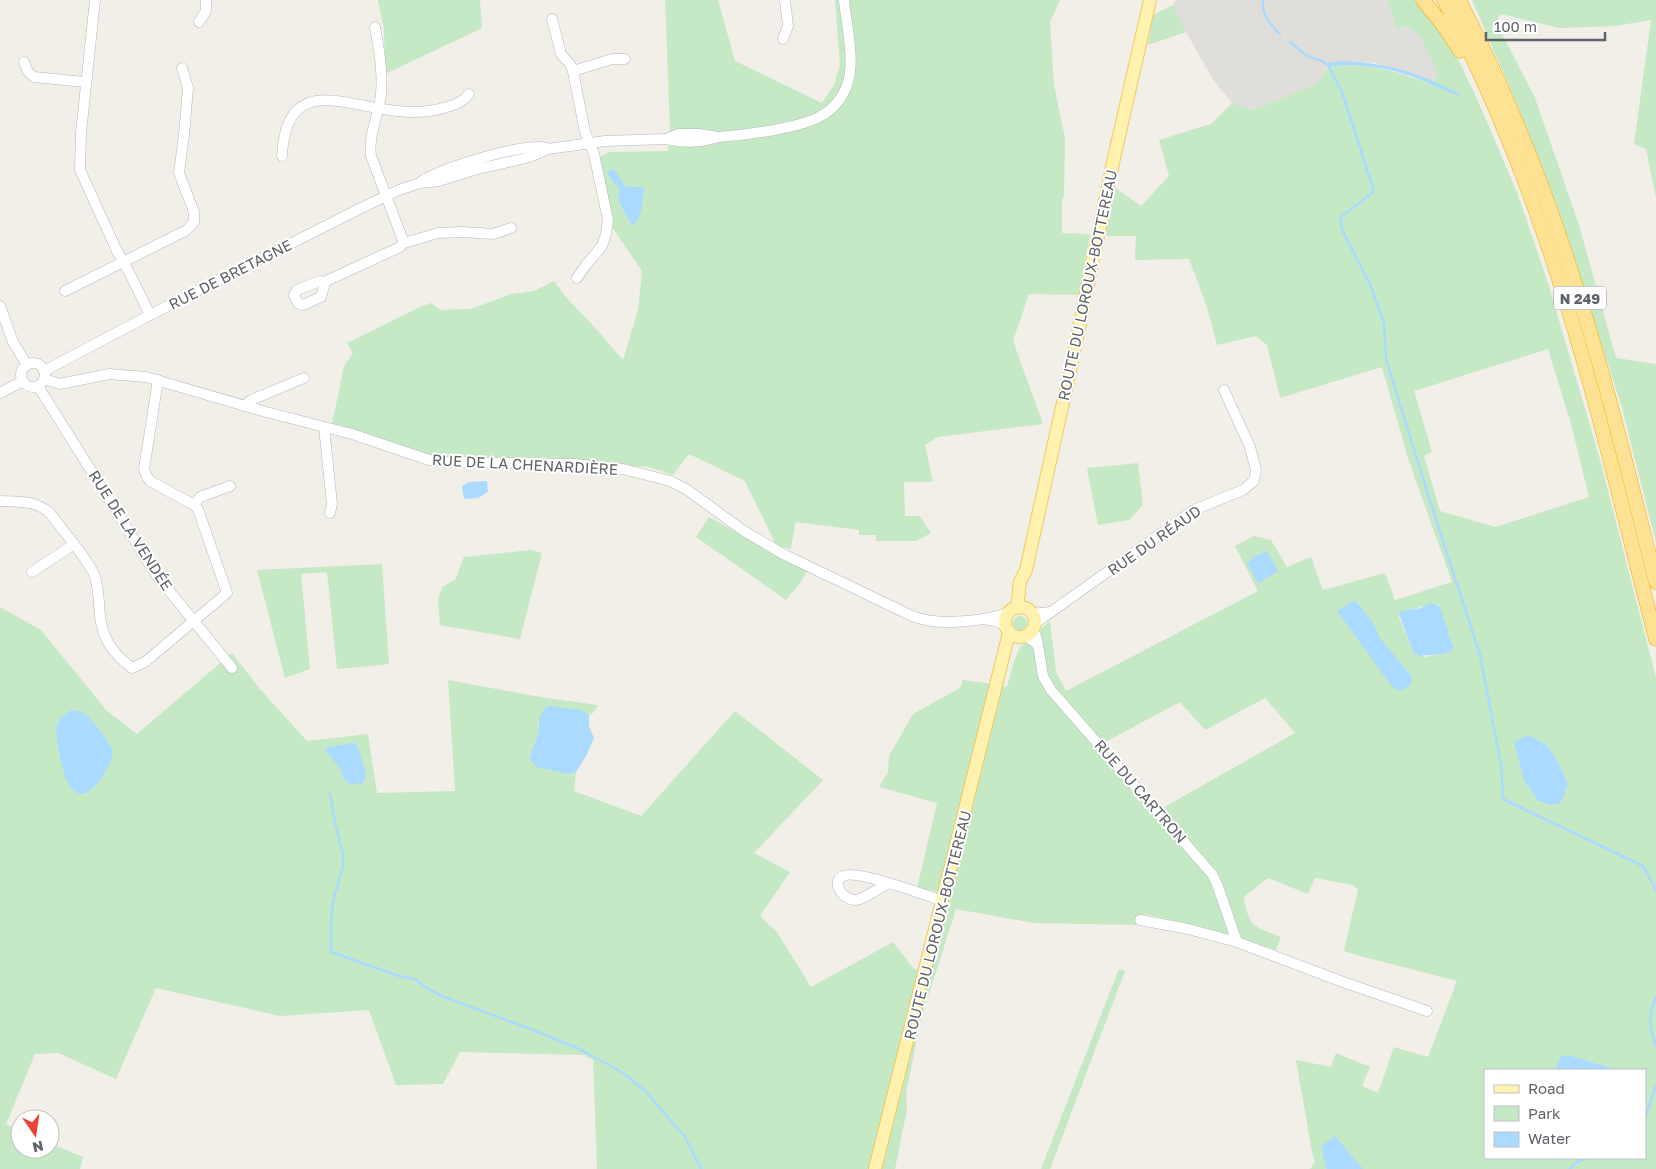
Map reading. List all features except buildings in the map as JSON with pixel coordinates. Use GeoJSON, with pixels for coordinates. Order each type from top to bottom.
{"type":"FeatureCollection","features":[{"type":"Feature","properties":{"kind":"highway"},"geometry":{"type":"LineString","coordinates":[[1424,0],[1446,29],[1465,59],[1492,117],[1503,127]]}},
{"type":"Feature","properties":{"kind":"highway","name":"N 249"},"geometry":{"type":"LineString","coordinates":[[1444,0],[1473,58],[1503,127],[1544,234],[1575,332],[1656,639]]}},
{"type":"Feature","properties":{"kind":"highway","name":"N 249"},"geometry":{"type":"LineString","coordinates":[[1459,0],[1484,48],[1516,122],[1546,197],[1564,249],[1593,344],[1656,582]]}},
{"type":"Feature","properties":{"kind":"main road","name":"ROUTE DU LOROUX-BOTTEREAU"},"geometry":{"type":"LineString","coordinates":[[875,1169],[1001,665],[1021,623],[1020,582],[1026,570],[1114,158],[1150,0]]}},
{"type":"Feature","properties":{"kind":"street"},"geometry":{"type":"LineString","coordinates":[[95,0],[80,133],[80,170],[117,251],[150,315]]}},
{"type":"Feature","properties":{"kind":"street"},"geometry":{"type":"LineString","coordinates":[[199,22],[206,10],[206,0]]}},
{"type":"Feature","properties":{"kind":"street"},"geometry":{"type":"LineString","coordinates":[[783,39],[788,26],[785,0]]}},
{"type":"Feature","properties":{"kind":"street","name":"RUE DE BRETAGNE"},"geometry":{"type":"LineString","coordinates":[[42,379],[150,315],[386,196],[420,183],[530,157],[548,149],[589,143],[666,138],[679,142],[706,141],[718,137],[751,133],[809,121],[819,117],[837,103],[846,88],[851,70],[844,0]]}},
{"type":"Feature","properties":{"kind":"street"},"geometry":{"type":"LineString","coordinates":[[552,19],[561,54],[570,64],[573,71],[585,132],[594,154],[607,212],[607,227],[602,246],[577,278]]}},
{"type":"Feature","properties":{"kind":"street"},"geometry":{"type":"LineString","coordinates":[[375,27],[381,70],[380,94],[370,149],[404,243]]}},
{"type":"Feature","properties":{"kind":"street"},"geometry":{"type":"LineString","coordinates":[[573,71],[612,59],[625,59]]}},
{"type":"Feature","properties":{"kind":"street"},"geometry":{"type":"LineString","coordinates":[[24,62],[28,72],[34,77],[85,82]]}},
{"type":"Feature","properties":{"kind":"street"},"geometry":{"type":"LineString","coordinates":[[65,291],[187,230],[194,222],[194,212],[179,173],[188,88],[182,68]]}},
{"type":"Feature","properties":{"kind":"street"},"geometry":{"type":"LineString","coordinates":[[282,156],[282,144],[288,124],[296,112],[313,101],[328,99],[397,111],[420,112],[458,104],[470,94]]}},
{"type":"Feature","properties":{"kind":"street"},"geometry":{"type":"LineString","coordinates":[[324,282],[400,247],[404,243],[438,233],[493,234],[510,228]]}},
{"type":"Feature","properties":{"kind":"street"},"geometry":{"type":"LineString","coordinates":[[0,306],[13,342],[27,365]]}},
{"type":"Feature","properties":{"kind":"street"},"geometry":{"type":"LineString","coordinates":[[36,364],[42,379],[30,387],[23,381],[21,373],[27,365],[36,364]]}},
{"type":"Feature","properties":{"kind":"street","name":"RUE DE LA CHENARDIÈRE"},"geometry":{"type":"LineString","coordinates":[[42,379],[67,384],[89,377],[119,374],[158,380],[244,406],[352,434],[429,460],[445,462],[576,464],[638,472],[670,481],[686,489],[744,531],[784,554],[923,621],[946,623],[984,620],[1021,623]]}},
{"type":"Feature","properties":{"kind":"street"},"geometry":{"type":"LineString","coordinates":[[244,406],[251,400],[304,378]]}},
{"type":"Feature","properties":{"kind":"street","name":"RUE DE LA VENDÉE"},"geometry":{"type":"LineString","coordinates":[[42,379],[149,563],[232,668]]}},
{"type":"Feature","properties":{"kind":"street"},"geometry":{"type":"LineString","coordinates":[[0,501],[33,503],[50,512],[93,573],[98,586],[100,624],[105,639],[124,662],[132,668],[145,662],[227,593],[198,509],[194,504],[150,481],[146,475],[146,460],[158,380]]}},
{"type":"Feature","properties":{"kind":"street"},"geometry":{"type":"LineString","coordinates":[[0,393],[23,381]]}},
{"type":"Feature","properties":{"kind":"street","name":"RUE DU RÉAUD"},"geometry":{"type":"LineString","coordinates":[[1021,623],[1051,612],[1194,510],[1244,490],[1254,481],[1256,470],[1250,447],[1224,390]]}},
{"type":"Feature","properties":{"kind":"street"},"geometry":{"type":"LineString","coordinates":[[324,427],[332,504],[330,513]]}},
{"type":"Feature","properties":{"kind":"street"},"geometry":{"type":"LineString","coordinates":[[194,504],[200,497],[230,486]]}},
{"type":"Feature","properties":{"kind":"street"},"geometry":{"type":"LineString","coordinates":[[32,572],[73,545]]}},
{"type":"Feature","properties":{"kind":"street","name":"RUE DU CARTRON"},"geometry":{"type":"LineString","coordinates":[[1021,623],[1038,645],[1043,676],[1051,690],[1212,874],[1221,893],[1237,942]]}},
{"type":"Feature","properties":{"kind":"street"},"geometry":{"type":"LineString","coordinates":[[889,883],[943,901]]}},
{"type":"Feature","properties":{"kind":"street"},"geometry":{"type":"LineString","coordinates":[[1140,920],[1188,929],[1237,942],[1427,1011]]}},
{"type":"Feature","properties":{"kind":"shaded area"},"geometry":{"type":"Polygon","coordinates":[[[1176,0],[1387,0],[1396,28],[1409,27],[1420,37],[1438,74],[1433,81],[1376,63],[1342,61],[1328,63],[1329,67],[1317,84],[1253,110],[1232,103],[1214,81],[1173,5],[1176,0]]]}},
{"type":"Feature","properties":{"kind":"green space"},"geometry":{"type":"Polygon","coordinates":[[[378,0],[480,0],[482,28],[385,74],[384,29],[378,0]]]}},
{"type":"Feature","properties":{"kind":"green space"},"geometry":{"type":"Polygon","coordinates":[[[665,0],[718,0],[735,61],[822,103],[834,85],[840,65],[835,0],[1060,0],[1050,22],[1054,85],[1065,138],[1062,233],[1090,234],[1079,295],[1029,294],[1013,341],[1043,424],[938,437],[925,445],[933,482],[904,482],[905,516],[920,516],[931,533],[916,541],[876,541],[876,535],[859,535],[859,530],[795,522],[791,549],[776,545],[745,481],[689,454],[673,475],[649,467],[540,460],[435,457],[332,424],[344,366],[353,353],[347,343],[431,303],[440,310],[471,309],[511,294],[534,291],[554,281],[565,296],[623,360],[638,310],[642,271],[612,227],[599,157],[609,152],[668,151],[670,129],[665,0]],[[607,174],[621,191],[621,206],[632,226],[626,187],[619,176],[607,174]]]}},
{"type":"Feature","properties":{"kind":"green space"},"geometry":{"type":"Polygon","coordinates":[[[1387,0],[1423,0],[1456,55],[1517,192],[1548,283],[1599,456],[1656,678],[1656,1169],[1310,1169],[1315,1162],[1296,1060],[1331,1067],[1336,1053],[1370,1067],[1362,1086],[1378,1093],[1394,1047],[1428,1057],[1457,981],[1344,951],[1358,889],[1352,885],[1315,878],[1308,894],[1268,878],[1244,897],[1248,914],[1254,925],[1281,937],[1276,950],[1200,926],[1144,914],[1137,925],[1034,923],[956,909],[921,1019],[906,1093],[907,1109],[895,1169],[597,1169],[593,1060],[584,1055],[460,1052],[443,1084],[396,1085],[369,1010],[280,1016],[156,988],[116,1079],[58,1053],[35,1054],[12,1109],[10,1109],[6,1124],[10,1126],[10,1159],[60,1159],[60,1147],[83,1157],[80,1169],[0,1169],[0,607],[41,630],[107,711],[137,734],[232,653],[259,688],[307,741],[368,734],[377,793],[455,791],[448,680],[546,698],[598,705],[593,713],[589,715],[575,710],[563,712],[538,724],[538,733],[530,755],[569,774],[576,772],[574,791],[641,816],[735,711],[823,780],[754,853],[790,872],[760,916],[777,932],[811,987],[893,942],[914,969],[920,970],[942,892],[917,888],[937,803],[879,787],[888,772],[889,756],[913,714],[960,688],[963,680],[1007,687],[1020,647],[1050,621],[1056,672],[1066,691],[1258,591],[1235,546],[1254,536],[1271,540],[1287,567],[1311,557],[1323,590],[1385,573],[1395,600],[1452,582],[1408,458],[1382,367],[1280,398],[1267,345],[1256,336],[1217,345],[1206,304],[1189,259],[1135,260],[1136,236],[1103,236],[1114,187],[1141,206],[1169,176],[1159,140],[1211,124],[1232,103],[1253,110],[1316,84],[1329,67],[1347,65],[1379,68],[1458,92],[1445,88],[1433,81],[1438,74],[1420,37],[1409,27],[1396,28],[1387,0]],[[1548,349],[1414,391],[1432,452],[1424,456],[1440,511],[1496,527],[1589,497],[1571,424],[1548,349]],[[1438,604],[1399,611],[1399,617],[1412,649],[1424,657],[1449,652],[1453,647],[1438,604]],[[1265,698],[1205,730],[1180,702],[1096,747],[1154,813],[1295,733],[1265,698]],[[1547,745],[1524,780],[1538,801],[1552,805],[1568,784],[1559,764],[1547,745]]]}},
{"type":"Feature","properties":{"kind":"green space"},"geometry":{"type":"Polygon","coordinates":[[[1472,0],[1656,0],[1656,198],[1646,149],[1634,144],[1651,20],[1615,26],[1560,28],[1500,14],[1497,24],[1535,98],[1579,225],[1616,358],[1656,364],[1656,543],[1622,408],[1559,212],[1521,114],[1472,0]]]}},
{"type":"Feature","properties":{"kind":"green space"},"geometry":{"type":"Polygon","coordinates":[[[1173,5],[1186,32],[1148,45],[1153,15],[1173,5]]]}},
{"type":"Feature","properties":{"kind":"green space"},"geometry":{"type":"Polygon","coordinates":[[[1138,463],[1143,505],[1129,520],[1098,525],[1087,468],[1138,463]]]}},
{"type":"Feature","properties":{"kind":"green space"},"geometry":{"type":"Polygon","coordinates":[[[709,517],[807,571],[786,600],[696,537],[709,517]]]}},
{"type":"Feature","properties":{"kind":"green space"},"geometry":{"type":"Polygon","coordinates":[[[531,550],[542,553],[520,639],[440,625],[438,600],[442,587],[455,580],[464,557],[531,550]]]}},
{"type":"Feature","properties":{"kind":"green space"},"geometry":{"type":"Polygon","coordinates":[[[382,564],[389,664],[337,669],[327,572],[301,574],[310,669],[285,678],[257,570],[382,564]]]}},
{"type":"Feature","properties":{"kind":"green space"},"geometry":{"type":"Polygon","coordinates":[[[1017,616],[1023,616],[1027,623],[1023,630],[1017,630],[1013,626],[1013,620],[1017,616]]]}},
{"type":"Feature","properties":{"kind":"green space"},"geometry":{"type":"Polygon","coordinates":[[[1119,969],[1125,971],[1050,1169],[1041,1169],[1119,969]]]}},
{"type":"Feature","properties":{"kind":"water"},"geometry":{"type":"Polygon","coordinates":[[[1342,61],[1374,64],[1406,71],[1458,92],[1460,96],[1424,81],[1389,70],[1353,65],[1329,67],[1328,63],[1342,61]]]}},
{"type":"Feature","properties":{"kind":"water"},"geometry":{"type":"Polygon","coordinates":[[[612,169],[615,170],[626,187],[644,187],[640,214],[636,223],[632,226],[621,206],[618,195],[620,191],[607,172],[612,169]]]}},
{"type":"Feature","properties":{"kind":"water"},"geometry":{"type":"Polygon","coordinates":[[[487,481],[488,492],[478,498],[464,499],[462,486],[469,482],[487,481]]]}},
{"type":"Feature","properties":{"kind":"water"},"geometry":{"type":"Polygon","coordinates":[[[1267,551],[1278,571],[1258,583],[1247,563],[1254,557],[1267,551]]]}},
{"type":"Feature","properties":{"kind":"water"},"geometry":{"type":"Polygon","coordinates":[[[1355,600],[1373,622],[1379,637],[1412,677],[1411,684],[1401,691],[1394,689],[1337,611],[1355,600]]]}},
{"type":"Feature","properties":{"kind":"water"},"geometry":{"type":"Polygon","coordinates":[[[1429,604],[1436,604],[1440,607],[1453,647],[1452,651],[1442,654],[1418,656],[1412,649],[1399,611],[1421,608],[1429,604]]]}},
{"type":"Feature","properties":{"kind":"water"},"geometry":{"type":"Polygon","coordinates":[[[549,706],[580,710],[589,715],[589,726],[594,738],[576,772],[569,774],[537,767],[530,760],[542,711],[549,706]]]}},
{"type":"Feature","properties":{"kind":"water"},"geometry":{"type":"Polygon","coordinates":[[[73,710],[87,715],[104,736],[112,750],[107,769],[92,789],[81,794],[72,789],[64,773],[56,731],[59,720],[73,710]]]}},
{"type":"Feature","properties":{"kind":"water"},"geometry":{"type":"Polygon","coordinates":[[[1528,735],[1547,745],[1559,764],[1568,784],[1559,804],[1552,805],[1538,801],[1524,780],[1514,742],[1528,735]]]}},
{"type":"Feature","properties":{"kind":"water"},"geometry":{"type":"Polygon","coordinates":[[[357,744],[366,774],[363,783],[350,784],[344,779],[340,768],[326,751],[327,747],[357,744]]]}},
{"type":"Feature","properties":{"kind":"water"},"geometry":{"type":"Polygon","coordinates":[[[1568,1055],[1615,1069],[1555,1069],[1560,1057],[1568,1055]]]}},
{"type":"Feature","properties":{"kind":"water"},"geometry":{"type":"Polygon","coordinates":[[[1335,1136],[1363,1169],[1327,1169],[1321,1147],[1335,1136]]]}},
{"type":"Feature","properties":{"kind":"waterway"},"geometry":{"type":"LineString","coordinates":[[1263,0],[1267,19],[1280,34]]}},
{"type":"Feature","properties":{"kind":"waterway"},"geometry":{"type":"LineString","coordinates":[[1290,42],[1307,56],[1328,65],[1342,92],[1373,188],[1372,193],[1342,216],[1340,220],[1343,232],[1370,284],[1384,323],[1386,359],[1480,655],[1501,765],[1503,799],[1643,866],[1656,890]]}},
{"type":"Feature","properties":{"kind":"waterway"},"geometry":{"type":"LineString","coordinates":[[330,794],[343,854],[343,867],[333,901],[331,952],[399,976],[415,979],[423,986],[444,997],[577,1048],[611,1066],[626,1075],[646,1092],[685,1137],[701,1169]]}},
{"type":"Feature","properties":{"kind":"waterway"},"geometry":{"type":"LineString","coordinates":[[1656,997],[1650,1022],[1656,1046]]}},
{"type":"Feature","properties":{"kind":"waterway"},"geometry":{"type":"LineString","coordinates":[[1646,1115],[1656,1086]]}},
{"type":"Feature","properties":{"kind":"waterway"},"geometry":{"type":"LineString","coordinates":[[1570,1169],[1575,1163],[1584,1159]]}}]}
